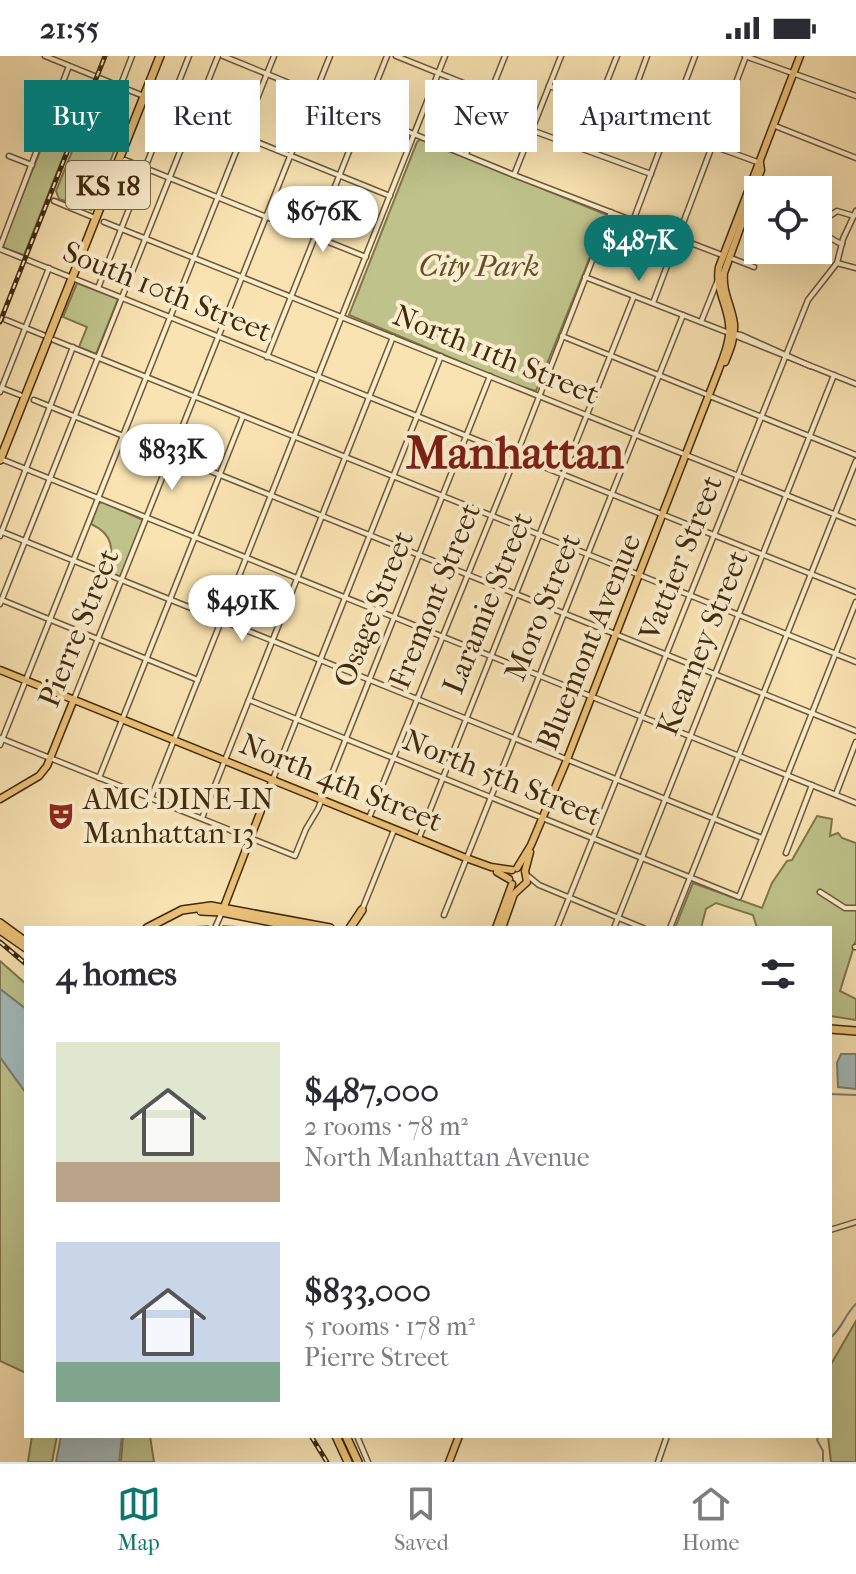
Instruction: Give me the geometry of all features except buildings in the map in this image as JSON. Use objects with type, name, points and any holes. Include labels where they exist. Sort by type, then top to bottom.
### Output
[{"type":"highway","name":"KS 18","points":[[0,459],[160,56]]},
{"type":"highway","points":[[151,926],[196,906],[316,926]]},
{"type":"highway","points":[[159,926],[188,913],[223,910],[292,926]]},
{"type":"highway","points":[[351,926],[362,910]]},
{"type":"highway","points":[[359,926],[362,910]]},
{"type":"highway","points":[[0,923],[24,943]]},
{"type":"highway","points":[[0,930],[24,944]]},
{"type":"highway","points":[[832,1027],[856,1029]]},
{"type":"highway","points":[[337,1438],[348,1462]]},
{"type":"highway","points":[[347,1438],[358,1462]]},
{"type":"main road","points":[[732,334],[717,282],[761,170],[760,163],[800,56]]},
{"type":"main road","points":[[726,256],[723,284],[734,322],[732,334]]},
{"type":"main road","name":"Bluemont Avenue","points":[[511,882],[515,869],[531,845],[567,759],[732,334]]},
{"type":"main road","name":"Bluemont Avenue","points":[[687,456],[710,396]]},
{"type":"main road","name":"North 4th Street","points":[[0,670],[322,799],[371,815],[419,838],[468,854],[511,882]]},
{"type":"main road","name":"Pierre Street","points":[[2,797],[39,776],[51,759],[74,699]]},
{"type":"main road","points":[[223,910],[273,779]]},
{"type":"main road","name":"Bluemont Avenue","points":[[523,886],[531,845]]},
{"type":"main road","name":"North 4th Street","points":[[491,867],[526,873]]},
{"type":"main road","points":[[511,882],[523,886],[514,894],[499,926],[511,882]]},
{"type":"main road","points":[[449,1462],[458,1438]]},
{"type":"street","points":[[45,56],[102,80]]},
{"type":"street","points":[[123,80],[132,56]]},
{"type":"street","points":[[180,80],[189,56]]},
{"type":"street","points":[[210,80],[220,56],[282,80]]},
{"type":"street","points":[[260,92],[274,56]]},
{"type":"street","name":"Pierre Street","points":[[320,80],[330,56]]},
{"type":"street","points":[[378,80],[387,56]]},
{"type":"street","points":[[396,56],[456,80]]},
{"type":"street","points":[[151,798],[445,56]]},
{"type":"street","points":[[495,80],[505,56]]},
{"type":"street","points":[[538,113],[561,56]]},
{"type":"street","points":[[608,80],[617,56]]},
{"type":"street","points":[[638,80],[647,56]]},
{"type":"street","points":[[686,80],[695,56]]},
{"type":"street","points":[[737,80],[746,56],[855,97]]},
{"type":"street","points":[[0,248],[69,65]]},
{"type":"street","points":[[549,86],[553,87]]},
{"type":"street","points":[[129,91],[144,97]]},
{"type":"street","points":[[775,126],[856,158]]},
{"type":"street","points":[[409,131],[514,175],[754,267]]},
{"type":"street","points":[[537,132],[651,174]]},
{"type":"street","points":[[260,143],[390,196]]},
{"type":"street","points":[[98,288],[152,152]]},
{"type":"street","points":[[180,152],[0,601],[198,680]]},
{"type":"street","points":[[237,152],[1,741],[251,838]]},
{"type":"street","name":"Pierre Street","points":[[74,699],[293,152]]},
{"type":"street","points":[[267,357],[349,152]]},
{"type":"street","points":[[514,175],[523,152]]},
{"type":"street","points":[[633,221],[659,152]]},
{"type":"street","points":[[653,303],[711,152]]},
{"type":"street","points":[[730,152],[760,163]]},
{"type":"street","points":[[9,156],[32,165]]},
{"type":"street","points":[[125,160],[366,257]]},
{"type":"street","points":[[54,201],[95,218]]},
{"type":"street","points":[[842,244],[826,234],[823,228],[825,219],[837,211],[855,214]]},
{"type":"street","name":"Fremont Street","points":[[371,815],[611,212]]},
{"type":"street","name":"Vattier Street","points":[[558,926],[785,355],[808,300],[837,263],[855,214]]},
{"type":"street","name":"North 11th Street","points":[[104,222],[856,523]]},
{"type":"street","name":"South 10th Street","points":[[0,248],[856,592]]},
{"type":"street","points":[[837,263],[856,268]]},
{"type":"street","points":[[20,395],[1,389],[49,268]]},
{"type":"street","points":[[585,277],[856,384]]},
{"type":"street","points":[[701,322],[717,282]]},
{"type":"street","name":"Laramie Street","points":[[419,838],[634,296]]},
{"type":"street","name":"Moro Street","points":[[444,915],[683,315]]},
{"type":"street","points":[[6,320],[43,335]]},
{"type":"street","points":[[562,336],[856,455]]},
{"type":"street","points":[[202,819],[393,337]]},
{"type":"street","points":[[54,340],[856,662]]},
{"type":"street","points":[[73,347],[1,533],[762,838],[856,602]]},
{"type":"street","points":[[273,779],[441,356]]},
{"type":"street","name":"Kearney Street","points":[[615,926],[834,375]]},
{"type":"street","name":"Osage Street","points":[[251,838],[295,856],[322,799],[490,376]]},
{"type":"street","points":[[34,400],[856,731]]},
{"type":"street","points":[[99,778],[243,416]]},
{"type":"street","points":[[0,459],[856,803]]},
{"type":"street","points":[[671,926],[856,461]]},
{"type":"street","name":"North 5th Street","points":[[249,700],[739,897],[762,838]]},
{"type":"street","points":[[836,794],[856,742]]},
{"type":"street","points":[[786,853],[812,785]]},
{"type":"street","points":[[362,910],[395,828]]},
{"type":"street","points":[[526,873],[539,885],[638,926]]},
{"type":"street","points":[[523,886],[539,885]]},
{"type":"street","points":[[820,892],[845,908],[856,908]]},
{"type":"street","points":[[216,926],[223,910]]},
{"type":"street","points":[[832,1229],[856,1222]]},
{"type":"street","points":[[358,1438],[368,1462]]},
{"type":"street","points":[[658,1462],[666,1438]]},
{"type":"green space","name":"City Park","points":[[425,141],[425,152],[453,152],[607,215],[536,391],[349,315],[417,142]]},
{"type":"green space","points":[[40,152],[65,152],[24,255],[4,248],[3,243]]},
{"type":"green space","points":[[72,152],[114,152],[91,210],[59,199],[56,191]]},
{"type":"green space","points":[[77,283],[118,299],[96,354],[79,347],[87,327],[63,317]]},
{"type":"green space","points":[[102,502],[143,520],[121,577],[106,571],[111,556],[110,543],[104,532],[91,524],[98,504]]},
{"type":"green space","points":[[817,816],[832,819],[830,836],[838,833],[842,838],[856,843],[856,940],[840,991],[856,999],[856,1020],[832,1016],[832,926],[756,926],[753,915],[716,903],[706,909],[702,926],[676,926],[693,883],[762,908],[772,883],[787,861],[792,860]]},
{"type":"green space","points":[[0,961],[24,982],[24,1007],[0,989]]},
{"type":"green space","points":[[0,1057],[24,1090],[24,1372],[0,1361]]},
{"type":"green space","points":[[856,1321],[856,1462],[831,1462],[828,1438],[832,1438],[832,1363]]},
{"type":"green space","points":[[32,1438],[57,1438],[52,1462],[28,1462]]},
{"type":"green space","points":[[123,1438],[150,1438],[154,1462],[121,1462]]},
{"type":"water","points":[[0,989],[24,1007],[24,1090],[0,1057]]},
{"type":"water","points":[[841,1054],[856,1054],[856,1089],[838,1087],[837,1063]]},
{"type":"water","points":[[61,1438],[122,1438],[119,1462],[56,1462]]},
{"type":"waterway","points":[[832,1094],[856,1095]]},
{"type":"waterway","points":[[832,1336],[856,1304]]},
{"type":"waterway","points":[[818,1438],[823,1462]]},
{"type":"railway","points":[[0,322],[105,56]]},
{"type":"railway","points":[[0,942],[24,962]]},
{"type":"railway","points":[[312,1438],[327,1462]]},
{"type":"place","name":"AMC DINE-IN Manhattan 13","points":[[61,816]]},
{"type":"district","name":"Manhattan","points":[[515,453]]}]
